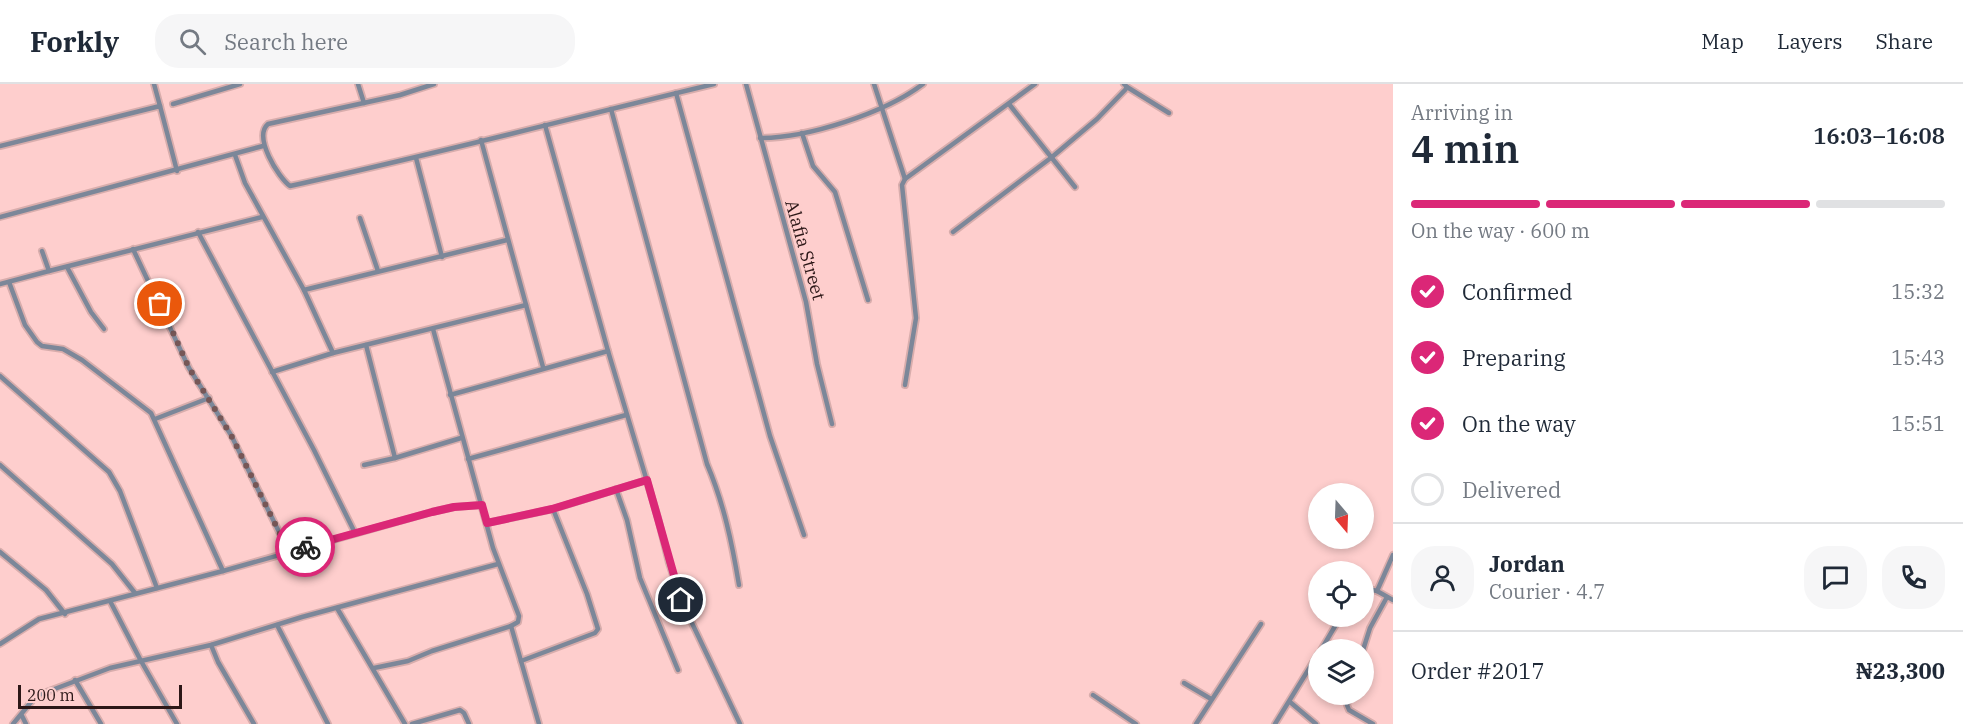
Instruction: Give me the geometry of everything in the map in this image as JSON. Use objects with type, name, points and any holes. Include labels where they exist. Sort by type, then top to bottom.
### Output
[{"type":"street","points":[[154,84],[177,171]]},
{"type":"street","points":[[173,104],[240,84]]},
{"type":"street","points":[[357,84],[364,103]]},
{"type":"street","points":[[434,84],[400,95],[268,124],[263,131],[263,146],[290,186],[416,158],[545,124],[714,84]]},
{"type":"street","name":"Alafia Street","points":[[746,84],[806,302],[832,424]]},
{"type":"street","points":[[874,84],[905,179],[902,191],[916,318],[905,385]]},
{"type":"street","points":[[760,138],[776,138],[834,125],[894,103],[923,84]]},
{"type":"street","points":[[905,179],[1035,84]]},
{"type":"street","points":[[953,232],[1052,157],[1097,119],[1126,86],[1169,113]]},
{"type":"street","points":[[676,93],[770,436],[804,535]]},
{"type":"street","points":[[1009,104],[1075,187]]},
{"type":"street","points":[[0,146],[160,106]]},
{"type":"street","points":[[612,109],[708,464],[732,537],[740,585]]},
{"type":"street","points":[[545,124],[626,415],[681,600],[740,724]]},
{"type":"street","points":[[802,133],[810,160],[834,192],[868,300]]},
{"type":"street","points":[[481,140],[543,367]]},
{"type":"street","points":[[0,217],[263,146]]},
{"type":"street","points":[[235,155],[244,183],[304,290],[333,353]]},
{"type":"street","points":[[416,158],[442,257]]},
{"type":"street","points":[[0,284],[262,217]]},
{"type":"street","points":[[360,219],[378,271]]},
{"type":"street","points":[[198,232],[355,533]]},
{"type":"street","points":[[304,290],[507,240]]},
{"type":"street","points":[[134,249],[189,368],[231,435],[289,552]]},
{"type":"street","points":[[42,251],[49,271]]},
{"type":"street","points":[[68,267],[91,312],[104,330]]},
{"type":"street","points":[[9,282],[25,325],[37,342],[42,346],[63,349],[82,360],[142,405],[155,419],[223,571]]},
{"type":"street","points":[[272,372],[333,353],[526,305]]},
{"type":"street","points":[[374,668],[408,661],[518,622],[519,616],[498,564],[461,438],[433,329]]},
{"type":"street","points":[[366,345],[395,458]]},
{"type":"street","points":[[450,395],[543,367],[608,351]]},
{"type":"street","points":[[0,376],[109,472],[120,490],[157,588]]},
{"type":"street","points":[[155,419],[209,398]]},
{"type":"street","points":[[468,459],[626,415]]},
{"type":"street","points":[[364,465],[461,438]]},
{"type":"street","points":[[0,465],[112,564],[135,592]]},
{"type":"street","points":[[487,523],[552,509],[647,480]]},
{"type":"street","points":[[616,489],[627,520],[640,578],[678,670]]},
{"type":"street","points":[[0,644],[33,622],[135,592],[223,571],[454,507],[482,505]]},
{"type":"street","points":[[521,661],[595,633],[598,629],[552,509]]},
{"type":"street","points":[[0,552],[46,590],[65,614]]},
{"type":"street","points":[[1377,591],[1393,555]]},
{"type":"street","points":[[13,724],[22,716],[29,702],[36,696],[75,680],[124,664],[211,645],[498,564]]},
{"type":"street","points":[[1374,590],[1393,600]]},
{"type":"street","points":[[1366,639],[1387,597]]},
{"type":"street","points":[[110,601],[177,724]]},
{"type":"street","points":[[337,608],[405,724]]},
{"type":"street","points":[[1196,724],[1261,624]]},
{"type":"street","points":[[277,625],[328,724]]},
{"type":"street","points":[[511,626],[539,724]]},
{"type":"street","points":[[211,645],[218,662],[254,724]]},
{"type":"street","points":[[1275,724],[1308,671]]},
{"type":"street","points":[[75,680],[101,724]]},
{"type":"street","points":[[1184,682],[1211,699]]},
{"type":"street","points":[[1093,695],[1136,724]]},
{"type":"street","points":[[1290,702],[1316,724]]},
{"type":"street","points":[[1347,705],[1349,710],[1373,724]]},
{"type":"street","points":[[412,724],[460,710],[465,712],[469,724]]},
{"type":"street","points":[[22,716],[26,724]]},
{"type":"way so far","points":[[160,304],[189,368],[231,435],[289,552],[305,547]]},
{"type":"route","points":[[305,547],[454,507],[482,505],[487,523],[552,509],[647,480],[681,600]]}]
